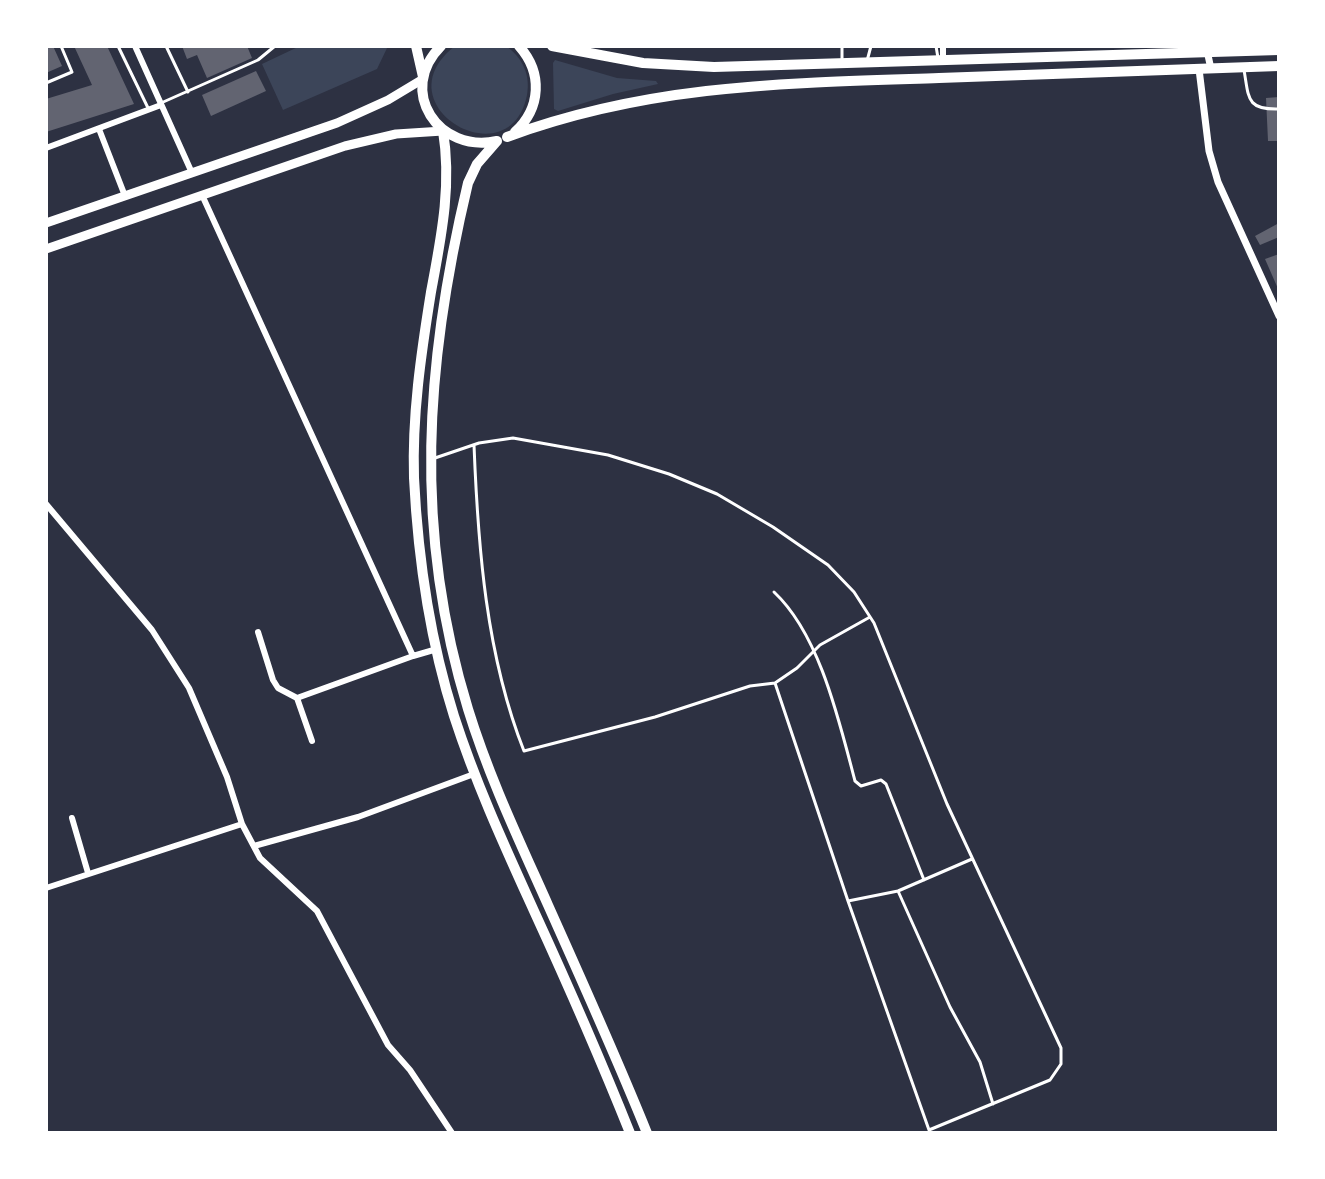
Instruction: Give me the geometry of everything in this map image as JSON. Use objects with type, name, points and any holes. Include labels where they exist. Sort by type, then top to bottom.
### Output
[{"type":"highway","points":[[416,46],[427,109],[443,131],[466,143],[487,144],[603,107],[725,88],[1279,66]]},
{"type":"highway","points":[[423,79],[430,60],[441,46]]},
{"type":"highway","points":[[519,46],[532,64],[536,95],[530,115],[477,164],[465,194],[434,376],[430,459],[440,583],[453,652],[469,710],[500,797],[614,1050],[647,1133]]},
{"type":"highway","points":[[552,46],[666,66],[842,65],[1046,58],[1150,50],[1279,50]]},
{"type":"highway","points":[[443,131],[447,162],[446,205],[419,374],[414,440],[417,522],[425,585],[437,649],[474,774],[630,1133]]},
{"type":"main road","points":[[46,223],[363,113],[423,79]]},
{"type":"main road","points":[[46,249],[362,141],[396,134],[443,131]]},
{"type":"street","points":[[135,46],[192,173]]},
{"type":"street","points":[[940,62],[943,46]]},
{"type":"street","points":[[1207,49],[1209,151],[1231,215],[1279,316]]},
{"type":"street","points":[[1221,49],[1225,68]]},
{"type":"street","points":[[46,148],[161,105]]},
{"type":"street","points":[[99,129],[125,196]]},
{"type":"street","points":[[202,195],[413,656]]},
{"type":"street","points":[[46,504],[152,630],[189,688],[227,777],[242,824],[260,858],[317,911],[388,1045],[410,1070],[452,1133]]},
{"type":"street","points":[[258,632],[273,680],[278,688],[297,698],[312,741]]},
{"type":"street","points":[[297,698],[437,649]]},
{"type":"street","points":[[254,846],[358,817],[474,774]]},
{"type":"street","points":[[72,818],[88,873]]},
{"type":"street","points":[[46,888],[242,824]]},
{"type":"lane","points":[[46,83],[72,72],[61,46]]},
{"type":"lane","points":[[118,46],[149,110]]},
{"type":"lane","points":[[166,46],[188,92]]},
{"type":"lane","points":[[161,105],[258,60],[275,46]]},
{"type":"lane","points":[[842,46],[842,65]]},
{"type":"lane","points":[[867,64],[871,46]]},
{"type":"lane","points":[[936,46],[940,62]]},
{"type":"lane","points":[[1046,46],[1046,58]]},
{"type":"lane","points":[[1244,67],[1249,100],[1262,110],[1279,109]]},
{"type":"lane","points":[[430,459],[474,445],[513,438],[577,447],[639,463],[693,483],[745,510],[828,565],[854,592],[870,617],[972,859],[1062,1053],[1059,1069],[1050,1080],[929,1130],[775,683]]},
{"type":"lane","points":[[474,445],[479,537],[486,594],[507,698],[524,751],[655,717],[750,686],[775,683],[797,668],[820,645],[870,617]]},
{"type":"lane","points":[[774,592],[797,620],[834,703],[855,781],[861,786],[881,780],[886,784],[924,880]]},
{"type":"lane","points":[[848,901],[898,891],[972,859]]},
{"type":"lane","points":[[898,891],[950,1007],[980,1062],[993,1104]]},
{"type":"shaded area","points":[[300,46],[388,46],[377,69],[283,110],[262,64]]},
{"type":"shaded area","points":[[455,46],[506,46],[517,55],[524,67],[528,80],[527,95],[516,120],[498,132],[477,133],[456,125],[440,110],[432,91],[436,69]]},
{"type":"shaded area","points":[[555,60],[617,78],[656,81],[658,84],[558,111],[554,109]]},
{"type":"building","points":[[46,46],[53,46],[62,66],[46,73]]},
{"type":"building","points":[[74,46],[107,46],[134,104],[46,132],[46,99],[92,85]]},
{"type":"building","points":[[182,46],[247,46],[252,58],[207,78],[197,55],[187,59]]},
{"type":"building","points":[[256,71],[266,91],[211,116],[202,95]]},
{"type":"building","points":[[1279,97],[1279,141],[1268,141],[1266,98]]},
{"type":"building","points":[[1279,223],[1279,237],[1260,245],[1255,236]]},
{"type":"building","points":[[1279,254],[1279,291],[1265,259]]}]
